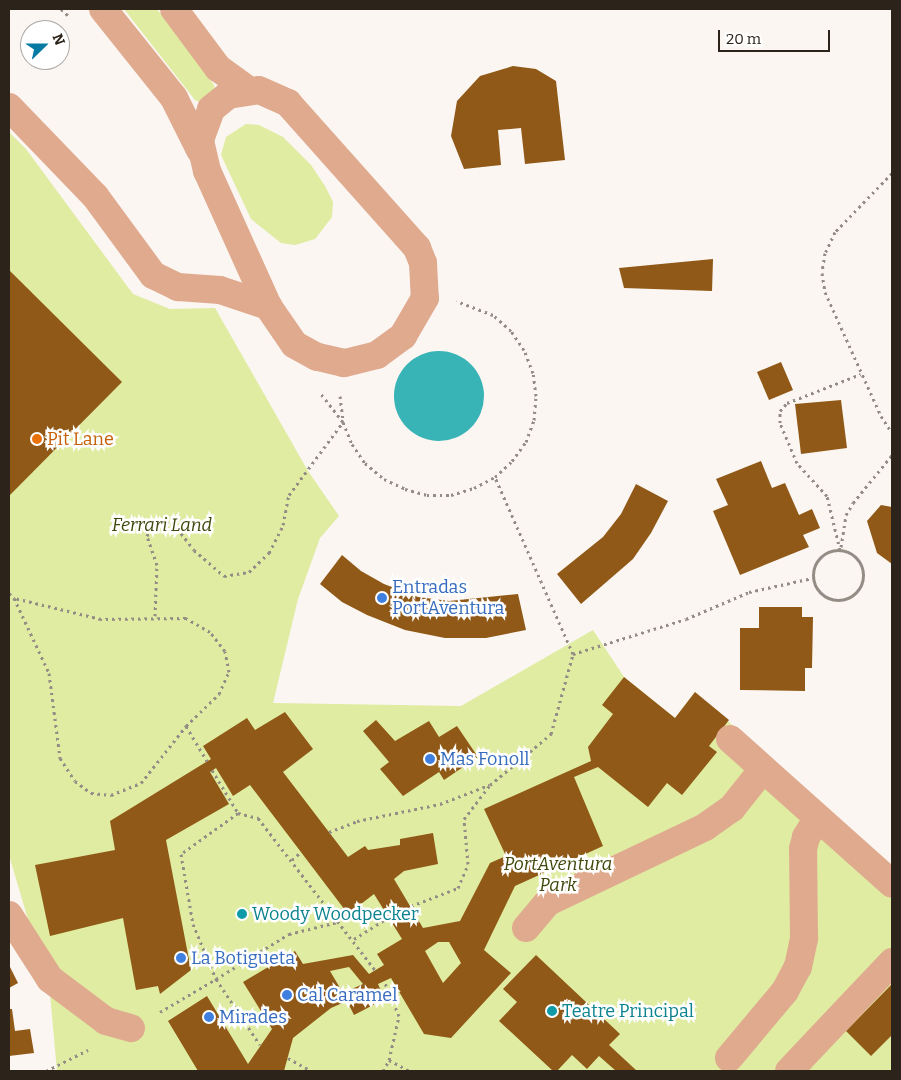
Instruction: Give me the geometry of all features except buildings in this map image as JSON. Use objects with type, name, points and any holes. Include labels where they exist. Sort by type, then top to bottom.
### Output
[{"type":"lane","points":[[103,9],[174,98],[200,150],[268,306],[294,344],[317,357],[344,363],[377,355],[390,346],[412,325],[425,298],[423,263],[417,248],[288,104],[270,93],[248,90],[228,95],[211,109],[201,129],[200,150]]},
{"type":"lane","points":[[174,9],[218,68],[248,90]]},
{"type":"lane","points":[[9,107],[95,196],[153,275],[178,287],[220,290],[268,306]]},
{"type":"lane","points":[[730,739],[892,884]]},
{"type":"lane","points":[[526,928],[548,902],[705,827],[732,808],[763,769]]},
{"type":"lane","points":[[729,1058],[785,991],[798,967],[804,938],[803,849],[806,837],[818,818]]},
{"type":"lane","points":[[9,915],[50,979],[106,1020],[131,1028]]},
{"type":"lane","points":[[789,1071],[892,962]]},
{"type":"path","points":[[892,173],[835,232],[825,253],[822,272],[825,292],[861,374],[881,416],[892,433]]},
{"type":"path","points":[[344,363],[340,398],[343,422],[365,463],[384,479],[405,489],[428,495],[452,494],[474,488],[495,477],[512,461],[526,442],[534,420],[536,396],[527,358],[511,331],[493,315],[472,305],[425,298]]},
{"type":"path","points":[[840,550],[827,496],[797,463],[780,423],[780,411],[787,403],[861,374]]},
{"type":"path","points":[[155,616],[157,565],[147,536],[154,519],[173,524],[194,550],[224,576],[249,572],[269,553],[283,525],[289,496],[343,422]]},
{"type":"path","points":[[840,550],[846,515],[892,455]]},
{"type":"path","points":[[410,906],[458,888],[468,864],[464,819],[490,785],[551,734],[572,654],[495,477]]},
{"type":"path","points":[[840,550],[851,553],[859,561],[863,572],[856,593],[846,599],[835,600],[824,596],[812,578],[814,566],[820,557],[840,550]]},
{"type":"path","points":[[572,654],[686,619],[749,592],[812,578]]},
{"type":"path","points":[[9,593],[14,598],[49,673],[60,758],[75,782],[91,793],[110,795],[141,783],[186,726],[219,694],[228,672],[225,651],[210,632],[186,618],[155,616],[101,619],[14,598]]},
{"type":"path","points":[[186,726],[207,761]]},
{"type":"path","points":[[212,770],[238,813],[258,818],[338,922],[354,939],[375,970]]},
{"type":"path","points":[[329,832],[357,821],[440,804],[490,785]]},
{"type":"path","points":[[238,813],[181,854],[193,924],[216,979],[260,1045]]},
{"type":"path","points":[[292,860],[301,852]]},
{"type":"path","points":[[354,939],[388,918]]},
{"type":"path","points":[[216,979],[289,934],[338,922]]},
{"type":"path","points":[[383,1071],[389,1060],[399,1016],[384,981]]},
{"type":"path","points":[[288,1058],[311,1071]]},
{"type":"path","points":[[389,1060],[410,1071]]},
{"type":"green space","points":[[124,9],[157,9],[214,85],[215,90],[202,103],[195,100]]},
{"type":"green space","points":[[246,124],[259,125],[283,137],[311,165],[325,186],[333,202],[332,217],[315,239],[295,245],[281,243],[251,219],[221,155],[226,137]]},
{"type":"green space","name":"PortAventura Park","points":[[9,132],[26,149],[133,294],[170,309],[215,308],[308,471],[339,516],[320,538],[298,599],[273,703],[461,706],[593,630],[624,677],[675,718],[695,692],[892,866],[892,1071],[57,1071],[50,994],[9,855]]},
{"type":"water","points":[[430,351],[448,351],[464,358],[477,371],[484,387],[484,405],[477,421],[464,434],[448,441],[430,441],[414,434],[401,421],[394,405],[394,387],[401,371],[414,358]]},
{"type":"place","name":"Pit Lane","points":[[37,439]]},
{"type":"place","name":"Entradas PortAventura","points":[[382,598]]},
{"type":"place","name":"Mas Fonoll","points":[[430,759]]},
{"type":"place","name":"Woody Woodpecker","points":[[242,914]]},
{"type":"place","name":"La Botigueta","points":[[181,958]]},
{"type":"place","name":"Cal Caramel","points":[[287,995]]},
{"type":"place","name":"Teatre Principal","points":[[552,1011]]},
{"type":"place","name":"Mirades","points":[[209,1017]]},
{"type":"park label","name":"Ferrari Land","points":[[162,525]]}]
